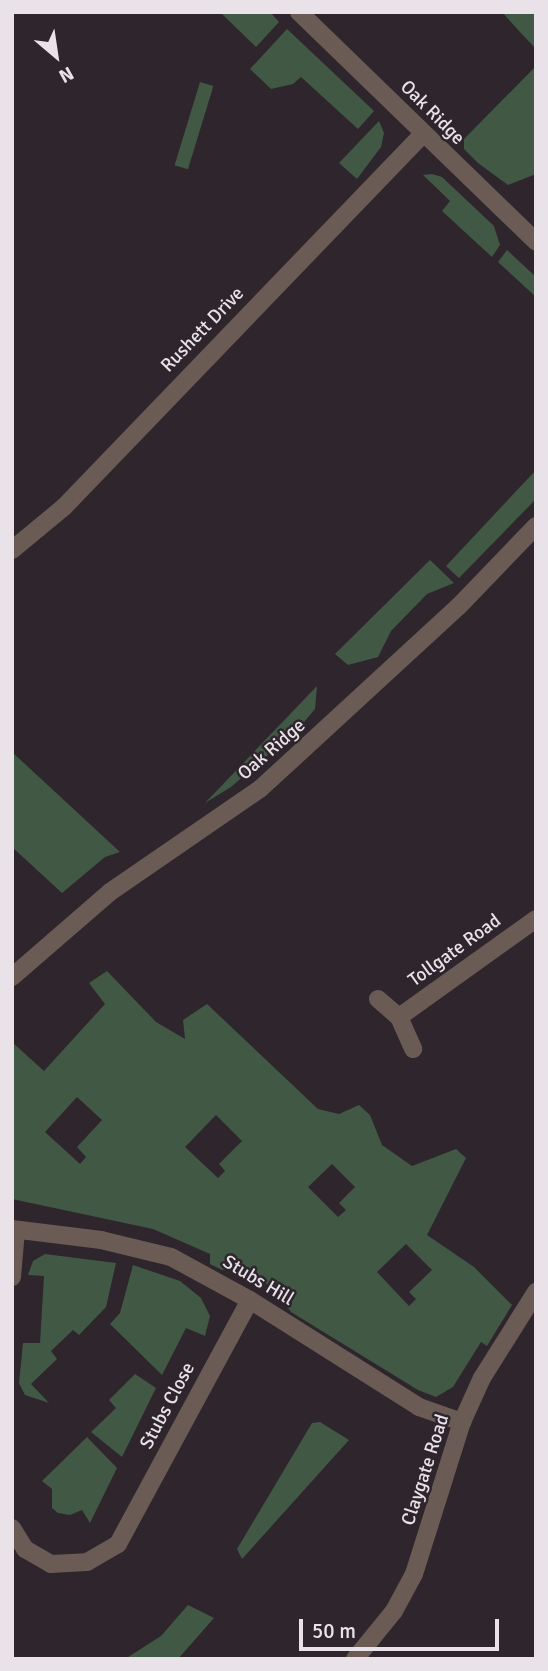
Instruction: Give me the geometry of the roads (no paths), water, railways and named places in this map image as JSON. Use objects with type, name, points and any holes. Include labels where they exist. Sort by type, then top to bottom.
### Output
[{"type":"street","name":"Oak Ridge","points":[[299,12],[422,135],[536,242]]},
{"type":"street","name":"Rushett Drive","points":[[12,550],[64,507],[422,135]]},
{"type":"street","name":"Oak Ridge","points":[[12,977],[110,892],[260,789],[459,606],[536,526]]},
{"type":"street","name":"Tollgate Road","points":[[400,1017],[536,919]]},
{"type":"street","points":[[378,999],[400,1017],[413,1049]]},
{"type":"street","points":[[12,1277],[14,1230]]},
{"type":"street","name":"Stubs Hill","points":[[14,1230],[101,1240],[171,1257],[250,1300],[419,1407],[462,1422]]},
{"type":"street","name":"Claygate Road","points":[[355,1659],[394,1611],[414,1574],[462,1422],[482,1378],[536,1292]]},
{"type":"street","name":"Stubs Close","points":[[12,1528],[25,1549],[39,1559],[69,1566],[105,1554],[127,1534],[250,1300]]}]
